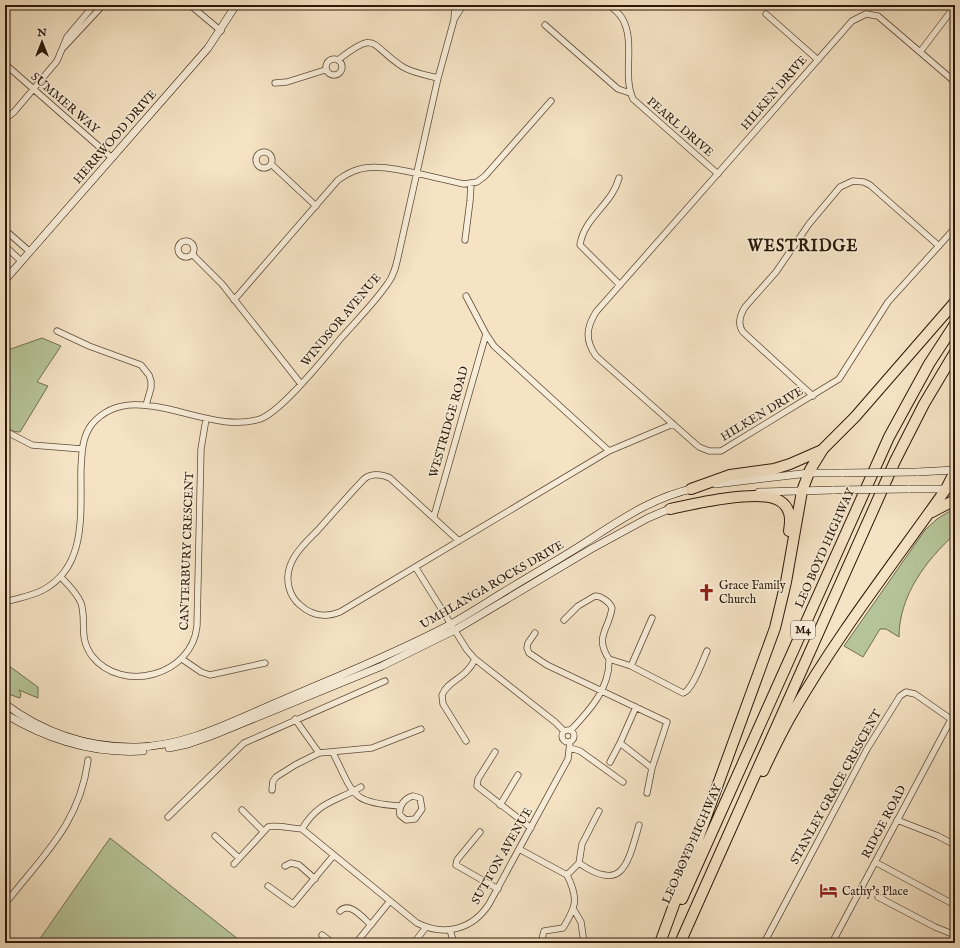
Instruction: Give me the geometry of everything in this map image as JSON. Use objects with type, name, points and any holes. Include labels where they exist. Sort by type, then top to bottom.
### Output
[{"type":"highway","points":[[661,943],[775,628],[786,582],[802,491],[809,473],[823,450],[855,417],[955,302]]},
{"type":"highway","name":"LEO BOYD HIGHWAY","points":[[661,943],[889,437],[929,364],[955,324]]},
{"type":"highway","name":"M4","points":[[680,943],[895,461],[924,404],[955,352]]},
{"type":"highway","points":[[691,489],[730,475],[786,466],[823,450]]},
{"type":"highway","points":[[694,911],[792,714],[853,620],[928,515],[951,489],[955,470]]},
{"type":"highway","points":[[670,509],[714,499],[751,497],[774,498],[785,506],[790,512],[791,523],[775,628]]},
{"type":"highway","points":[[928,515],[955,500]]},
{"type":"main road","name":"HERRWOOD DRIVE","points":[[5,280],[208,48],[221,31],[236,5]]},
{"type":"main road","name":"UMHLANGA ROCKS DRIVE","points":[[5,704],[43,728],[63,736],[90,743],[138,747],[174,742],[214,729],[453,627],[628,514],[656,500],[691,489],[745,479],[809,473],[918,472],[955,470]]},
{"type":"main road","name":"UMHLANGA ROCKS DRIVE","points":[[5,714],[44,735],[82,747],[130,752],[188,744],[382,666],[648,518],[691,501],[727,494],[834,490],[951,489]]},
{"type":"street","points":[[5,119],[14,112],[57,60],[67,37],[94,5]]},
{"type":"street","points":[[63,49],[104,5]]},
{"type":"street","points":[[190,5],[221,31]]},
{"type":"street","name":"WINDSOR AVENUE","points":[[61,577],[74,556],[80,532],[82,449],[88,430],[102,414],[123,405],[146,405],[206,419],[241,422],[259,420],[274,412],[390,281],[398,257],[418,174],[438,78],[454,20],[455,5]]},
{"type":"street","name":"WINDSOR AVENUE","points":[[454,20],[463,5]]},
{"type":"street","name":"PEARL DRIVE","points":[[609,5],[622,18],[627,30],[630,93],[638,104],[718,174]]},
{"type":"street","points":[[920,52],[955,6]]},
{"type":"street","name":"HILKEN DRIVE","points":[[766,14],[818,60]]},
{"type":"street","name":"HILKEN DRIVE","points":[[955,82],[878,16],[866,14],[852,21],[591,320],[587,333],[590,348],[596,356],[703,450],[721,451],[835,383],[843,375],[885,306],[955,228]]},
{"type":"street","points":[[545,25],[618,90],[630,93]]},
{"type":"street","points":[[325,70],[326,64],[330,60],[338,60],[354,47],[367,42],[380,46],[397,62],[411,71],[438,78]]},
{"type":"street","points":[[325,70],[329,74],[337,75],[342,68],[338,60]]},
{"type":"street","name":"SUMMER WAY","points":[[5,64],[112,158]]},
{"type":"street","points":[[275,83],[287,82],[325,70]]},
{"type":"street","points":[[234,300],[338,180],[361,168],[379,167],[464,184],[477,182],[491,171],[551,101]]},
{"type":"street","points":[[271,164],[316,206]]},
{"type":"street","points":[[619,178],[612,196],[584,228],[580,245],[620,285]]},
{"type":"street","points":[[813,396],[742,332],[739,324],[745,307],[776,272],[809,224],[846,183],[853,181],[864,182],[939,246]]},
{"type":"street","points":[[465,240],[471,184]]},
{"type":"street","points":[[5,230],[29,251]]},
{"type":"street","points":[[5,246],[21,261]]},
{"type":"street","points":[[192,254],[222,284],[300,384]]},
{"type":"street","points":[[466,296],[494,346],[609,451]]},
{"type":"street","points":[[58,331],[89,346],[141,365],[150,375],[151,381],[151,388],[146,405]]},
{"type":"street","name":"WESTRIDGE ROAD","points":[[434,516],[486,334]]},
{"type":"street","name":"CANTERBURY CRESCENT","points":[[61,577],[80,601],[84,641],[91,654],[103,666],[120,673],[142,676],[165,671],[182,659],[193,642],[197,626],[201,449],[206,419]]},
{"type":"street","points":[[460,541],[388,476],[377,475],[366,477],[299,550],[289,568],[289,588],[295,601],[306,611],[318,615],[333,615],[416,568],[609,451],[673,424]]},
{"type":"street","points":[[5,431],[32,445],[82,449]]},
{"type":"street","points":[[416,568],[467,650],[475,659],[555,722],[564,731]]},
{"type":"street","points":[[5,602],[39,592],[61,577]]},
{"type":"street","points":[[564,620],[578,606],[595,596],[598,596],[610,604],[612,612],[603,632],[602,644],[609,659],[608,672],[601,691],[593,706],[571,730],[564,731]]},
{"type":"street","points":[[631,666],[652,618]]},
{"type":"street","points":[[535,633],[527,645],[530,652],[547,665],[667,722],[652,768],[647,793]]},
{"type":"street","points":[[609,659],[631,666],[684,693],[697,673],[707,651]]},
{"type":"street","points":[[182,659],[201,672],[210,675],[265,663]]},
{"type":"street","points":[[466,741],[443,704],[442,695],[447,687],[469,671],[475,659]]},
{"type":"street","points":[[168,817],[241,745],[385,681]]},
{"type":"street","name":"STANLEY GRACE CRESCENT","points":[[764,943],[867,749],[900,696],[906,692],[916,694],[953,721]]},
{"type":"street","points":[[610,762],[636,706]]},
{"type":"street","name":"RIDGE ROAD","points":[[832,943],[897,820],[953,721],[955,712]]},
{"type":"street","points":[[295,720],[319,753]]},
{"type":"street","points":[[272,790],[273,781],[276,777],[295,765],[319,753],[333,753],[372,748],[421,729]]},
{"type":"street","name":"SUTTON AVENUE","points":[[302,829],[413,920],[426,927],[438,930],[450,930],[466,926],[478,919],[498,889],[568,760],[570,745],[574,737],[571,730]]},
{"type":"street","points":[[564,731],[562,734],[564,740],[623,782]]},
{"type":"street","points":[[620,743],[652,768]]},
{"type":"street","points":[[495,752],[478,779],[477,785],[500,805],[531,828]]},
{"type":"street","points":[[333,753],[352,792],[365,801],[379,805],[400,806],[411,796],[419,797],[422,804],[419,816],[412,820],[406,820],[401,816],[399,813],[400,806]]},
{"type":"street","points":[[5,904],[56,842],[67,824],[82,788],[88,760]]},
{"type":"street","points":[[500,805],[518,775]]},
{"type":"street","points":[[234,864],[263,831],[273,825],[288,829],[302,829],[310,816],[320,807],[361,787]]},
{"type":"street","points":[[242,810],[263,831]]},
{"type":"street","points":[[568,875],[579,863],[582,844],[599,811]]},
{"type":"street","points":[[897,820],[938,836],[955,845]]},
{"type":"street","points":[[579,863],[597,875],[613,876],[617,874],[627,862],[639,825]]},
{"type":"street","points":[[480,832],[457,860],[456,865],[498,889]]},
{"type":"street","points":[[215,836],[239,858]]},
{"type":"street","points":[[520,849],[568,875],[575,898],[574,910],[562,930],[544,931],[541,943]]},
{"type":"street","points":[[268,886],[293,904],[334,855]]},
{"type":"street","points":[[875,862],[955,905]]},
{"type":"street","points":[[285,866],[291,863],[299,865],[315,878]]},
{"type":"street","points":[[878,897],[935,927],[955,935]]},
{"type":"street","points":[[356,943],[390,901]]},
{"type":"street","points":[[340,911],[344,907],[349,907],[371,925]]},
{"type":"street","points":[[574,910],[581,922],[584,943]]},
{"type":"street","points":[[414,943],[426,927]]},
{"type":"street","points":[[450,930],[454,943]]},
{"type":"street","points":[[322,935],[333,943]]},
{"type":"green space","points":[[42,338],[61,346],[37,382],[48,386],[20,432],[13,431],[5,424],[5,351]]},
{"type":"green space","points":[[955,508],[955,534],[934,555],[916,580],[904,607],[900,622],[899,637],[886,629],[880,629],[863,657],[844,646],[925,530],[937,519]]},
{"type":"green space","points":[[5,663],[38,687],[38,698],[19,690],[21,694],[20,698],[5,693]]},
{"type":"green space","points":[[110,838],[243,943],[37,943]]},
{"type":"place","name":"Grace Family Church","points":[[706,592]]},
{"type":"place","name":"Cathy's Place","points":[[829,891]]},
{"type":"district","name":"WESTRIDGE","points":[[803,247]]}]
